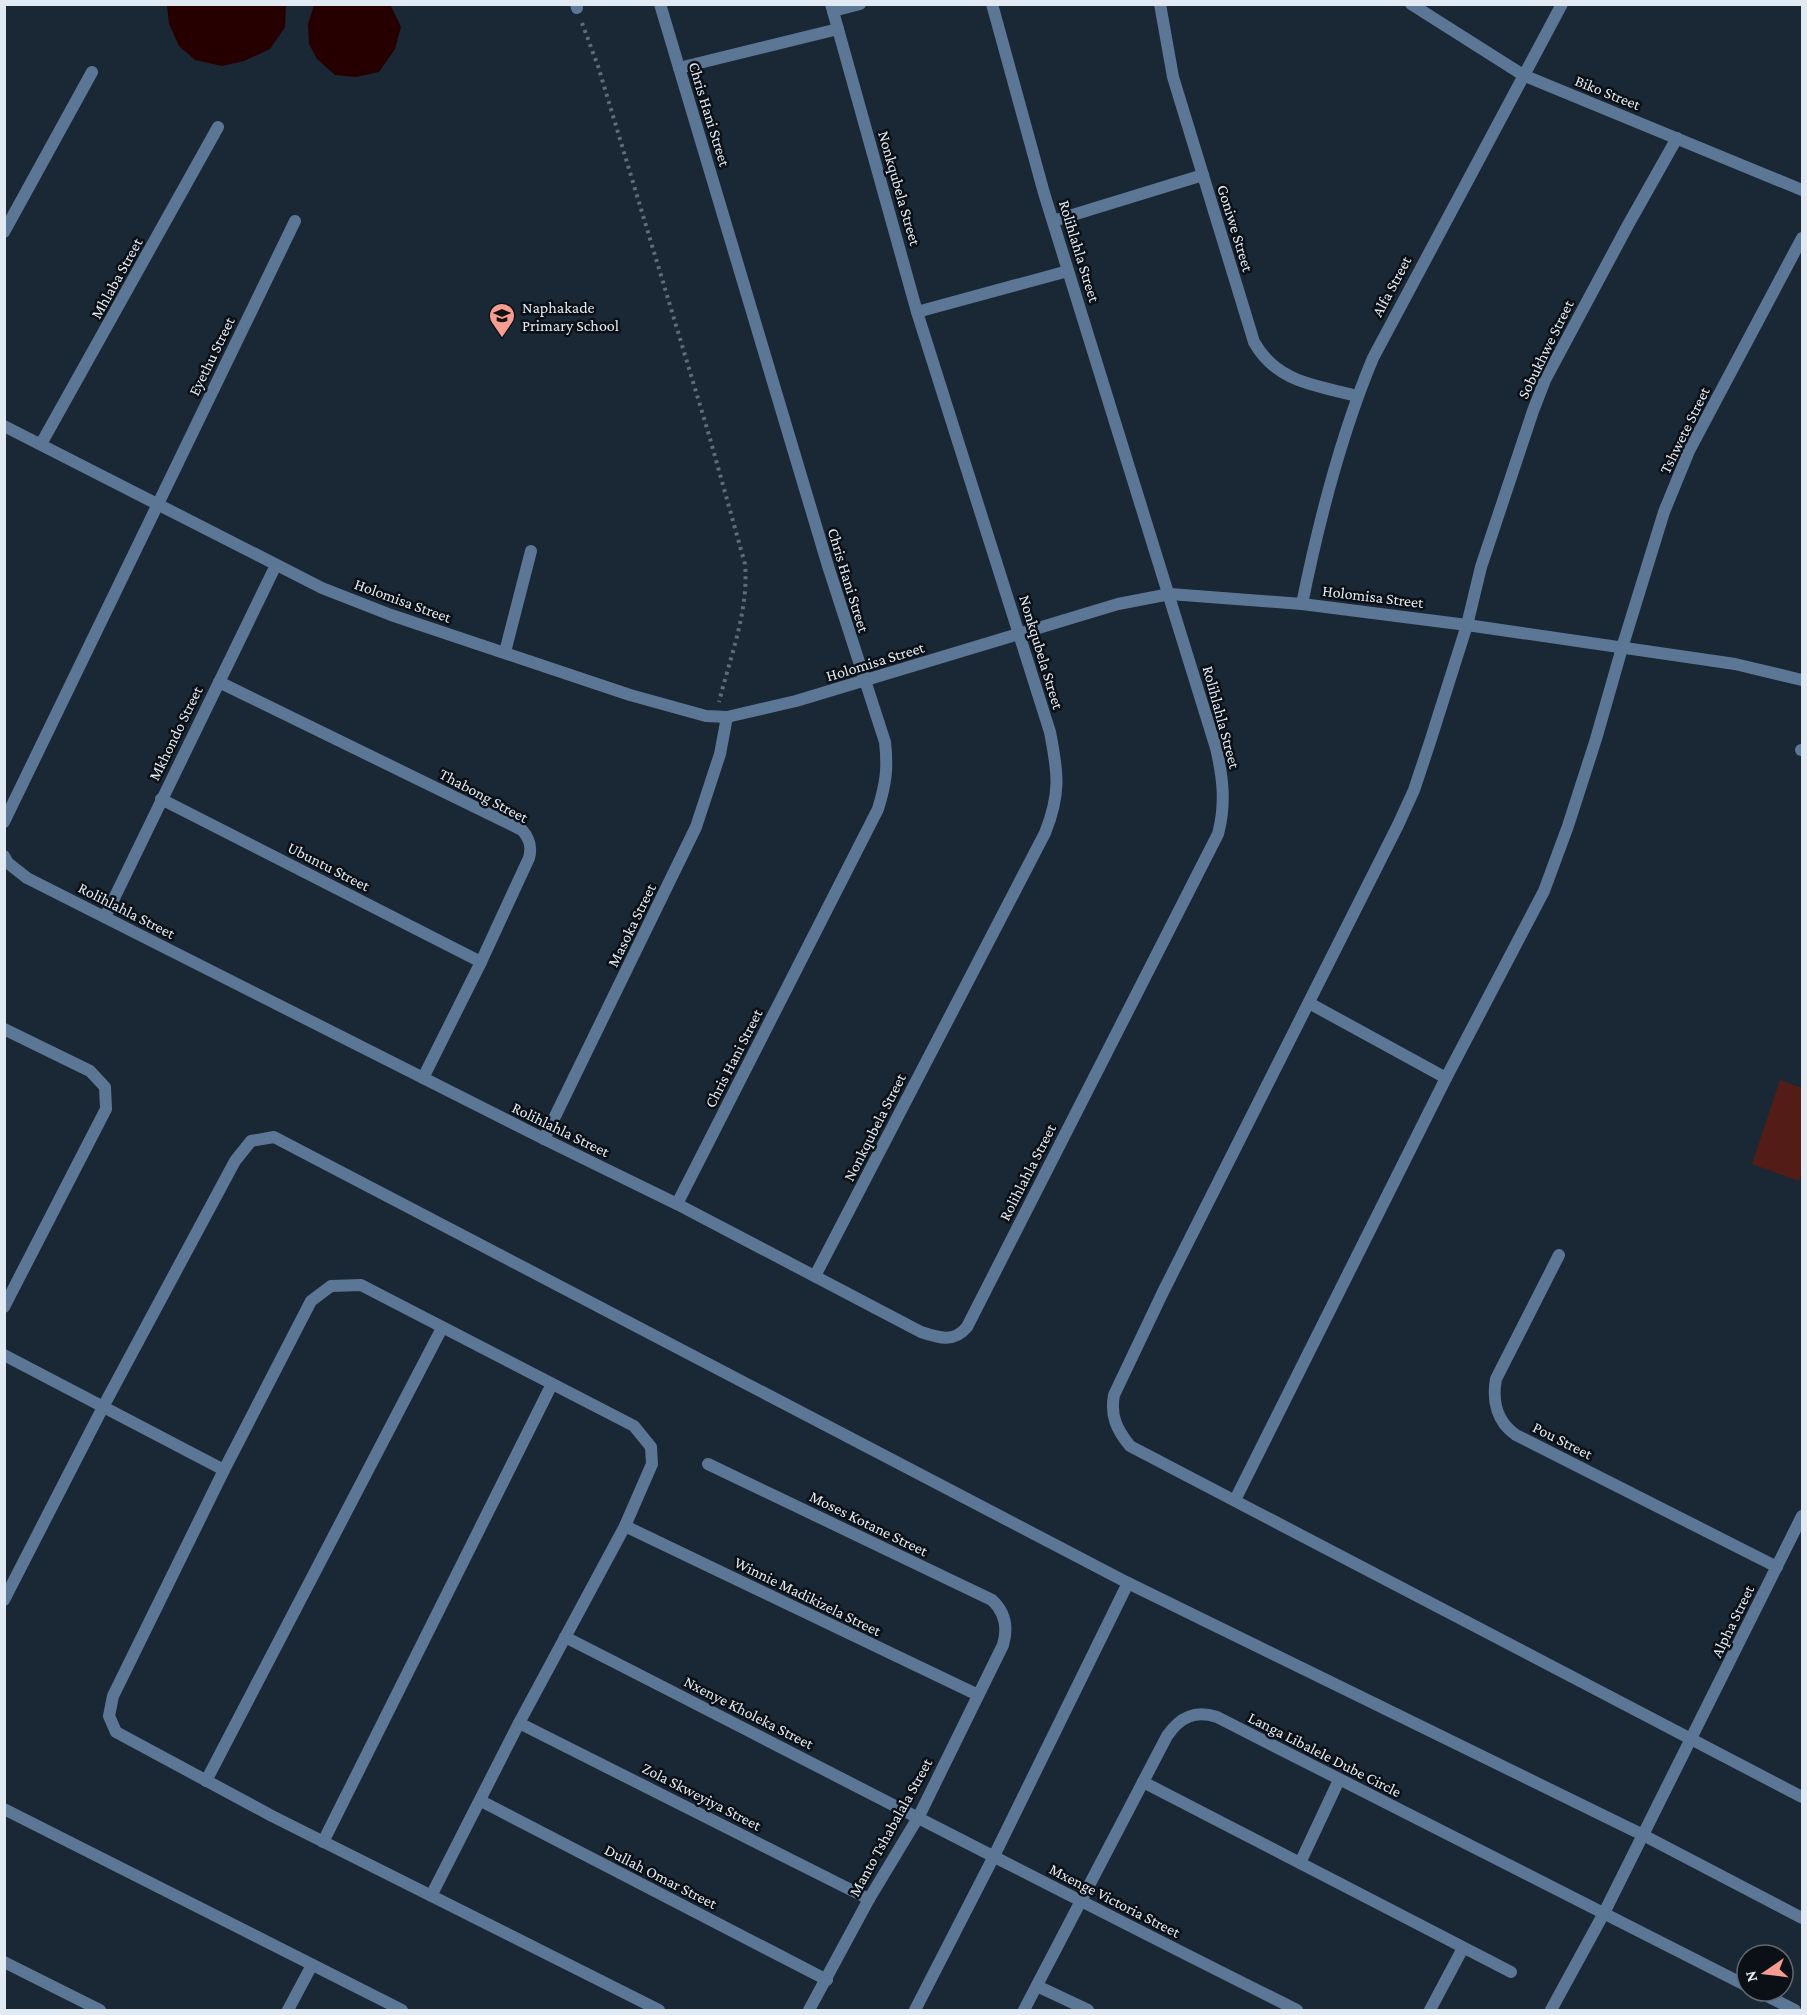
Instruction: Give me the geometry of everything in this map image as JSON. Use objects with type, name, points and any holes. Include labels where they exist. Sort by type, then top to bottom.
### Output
[{"type":"street","name":"Chris Hani Street","points":[[660,4],[864,681],[885,742],[888,764],[886,783],[878,809],[677,1204]]},
{"type":"street","points":[[832,8],[860,4]]},
{"type":"street","name":"Rolihlahla Street","points":[[4,856],[8,863],[27,878],[677,1204],[929,1335],[943,1339],[958,1336],[967,1327],[1218,834],[1224,798],[1220,765],[1170,594],[1053,221],[992,4]]},
{"type":"street","name":"Goniwe Street","points":[[1160,4],[1173,77],[1248,326],[1261,354],[1269,364],[1296,380],[1357,396]]},
{"type":"street","name":"Biko Street","points":[[1411,4],[1523,75],[1803,190]]},
{"type":"street","name":"Alfa Street","points":[[1302,604],[1316,536],[1357,396],[1373,358],[1404,296],[1562,4]]},
{"type":"street","name":"Nonkqubela Street","points":[[815,1275],[1040,843],[1053,813],[1058,782],[1050,732],[917,312],[832,8]]},
{"type":"street","points":[[679,68],[838,29]]},
{"type":"street","points":[[4,232],[92,72]]},
{"type":"street","name":"Mhlaba Street","points":[[42,444],[218,127]]},
{"type":"street","name":"Sobukhwe Street","points":[[1677,138],[1545,380],[1481,567],[1467,625],[1414,790],[1163,1292],[1112,1403],[1114,1423],[1130,1446],[1803,1797]]},
{"type":"street","points":[[1053,221],[1203,175]]},
{"type":"street","name":"Eyethu Street","points":[[157,505],[295,221]]},
{"type":"street","name":"Tshwete Street","points":[[1235,1500],[1446,1078],[1549,879],[1596,739],[1664,512],[1689,451],[1803,238]]},
{"type":"street","points":[[917,312],[1068,271]]},
{"type":"street","name":"Holomisa Street","points":[[4,426],[322,588],[390,615],[630,695],[706,716],[721,717],[796,701],[1118,604],[1170,594],[1302,604],[1467,625],[1735,664],[1803,680]]},
{"type":"street","points":[[4,822],[157,505]]},
{"type":"street","points":[[505,652],[531,551]]},
{"type":"street","name":"Mkhondo Street","points":[[105,917],[276,565]]},
{"type":"street","name":"Thabong Street","points":[[219,682],[522,830],[526,835],[531,851],[529,858],[481,962],[423,1078]]},
{"type":"street","name":"Masoka Street","points":[[544,1139],[696,827],[720,754],[721,717]]},
{"type":"street","name":"Ubuntu Street","points":[[161,799],[481,962]]},
{"type":"street","points":[[1309,1003],[1446,1078]]},
{"type":"street","points":[[4,1029],[90,1071],[105,1087],[106,1109],[4,1307]]},
{"type":"street","points":[[4,1600],[235,1161],[251,1141],[274,1137],[1128,1583],[1643,1835],[1803,1918]]},
{"type":"street","name":"Pou Street","points":[[1559,1255],[1496,1379],[1494,1390],[1496,1410],[1506,1428],[1777,1567]]},
{"type":"street","points":[[431,1896],[519,1722],[625,1526],[652,1464],[651,1447],[634,1426],[361,1285],[331,1286],[311,1301],[224,1470],[113,1696],[109,1716],[116,1732],[323,1842],[431,1896],[659,2010]]},
{"type":"street","points":[[206,1781],[442,1328]]},
{"type":"street","points":[[4,1355],[224,1470]]},
{"type":"street","points":[[323,1842],[552,1384]]},
{"type":"street","name":"Moses Kotane Street","points":[[708,1464],[992,1600],[1002,1611],[1006,1623]]},
{"type":"street","name":"Alpha Street","points":[[1551,2010],[1604,1913],[1803,1516]]},
{"type":"street","name":"Winnie Madikizela Street","points":[[625,1526],[978,1695]]},
{"type":"street","points":[[915,2010],[994,1856],[1128,1583]]},
{"type":"street","name":"Manto Tshabalala Street","points":[[809,2010],[869,1899],[919,1816],[1003,1645],[1006,1623]]},
{"type":"street","name":"Nxenye Kholeka Street","points":[[565,1637],[919,1816]]},
{"type":"street","name":"Langa Libalele Dube Circle","points":[[1024,2010],[1172,1729],[1186,1717],[1199,1713],[1217,1718],[1735,1980]]},
{"type":"street","name":"Zola Skweyiya Street","points":[[519,1722],[869,1899]]},
{"type":"street","points":[[1300,1863],[1339,1780]]},
{"type":"street","points":[[1143,1782],[1511,1972]]},
{"type":"street","name":"Dullah Omar Street","points":[[481,1801],[827,1980]]},
{"type":"street","points":[[4,1809],[402,2010]]},
{"type":"street","name":"Mxenge Victoria Street","points":[[919,1816],[1080,1901],[1297,2010]]},
{"type":"street","points":[[1430,2010],[1463,1948]]},
{"type":"street","points":[[4,1962],[100,2010]]},
{"type":"street","points":[[288,2010],[312,1965]]},
{"type":"street","points":[[1037,1986],[1088,2010]]},
{"type":"street","points":[[1781,2003],[1795,2010]]},
{"type":"path","points":[[576,6],[605,88],[745,564],[747,586],[721,717]]},
{"type":"shaded area","points":[[390,4],[401,27],[395,49],[379,72],[356,77],[335,75],[317,59],[309,44],[308,24],[314,5]]},
{"type":"shaded area","points":[[167,5],[286,5],[285,27],[270,49],[244,61],[222,66],[195,60],[179,46],[169,24]]},
{"type":"shaded area","points":[[1780,1080],[1802,1088],[1802,1171],[1799,1181],[1752,1164]]},
{"type":"place","name":"Naphakade Primary School","points":[[502,339]]}]
